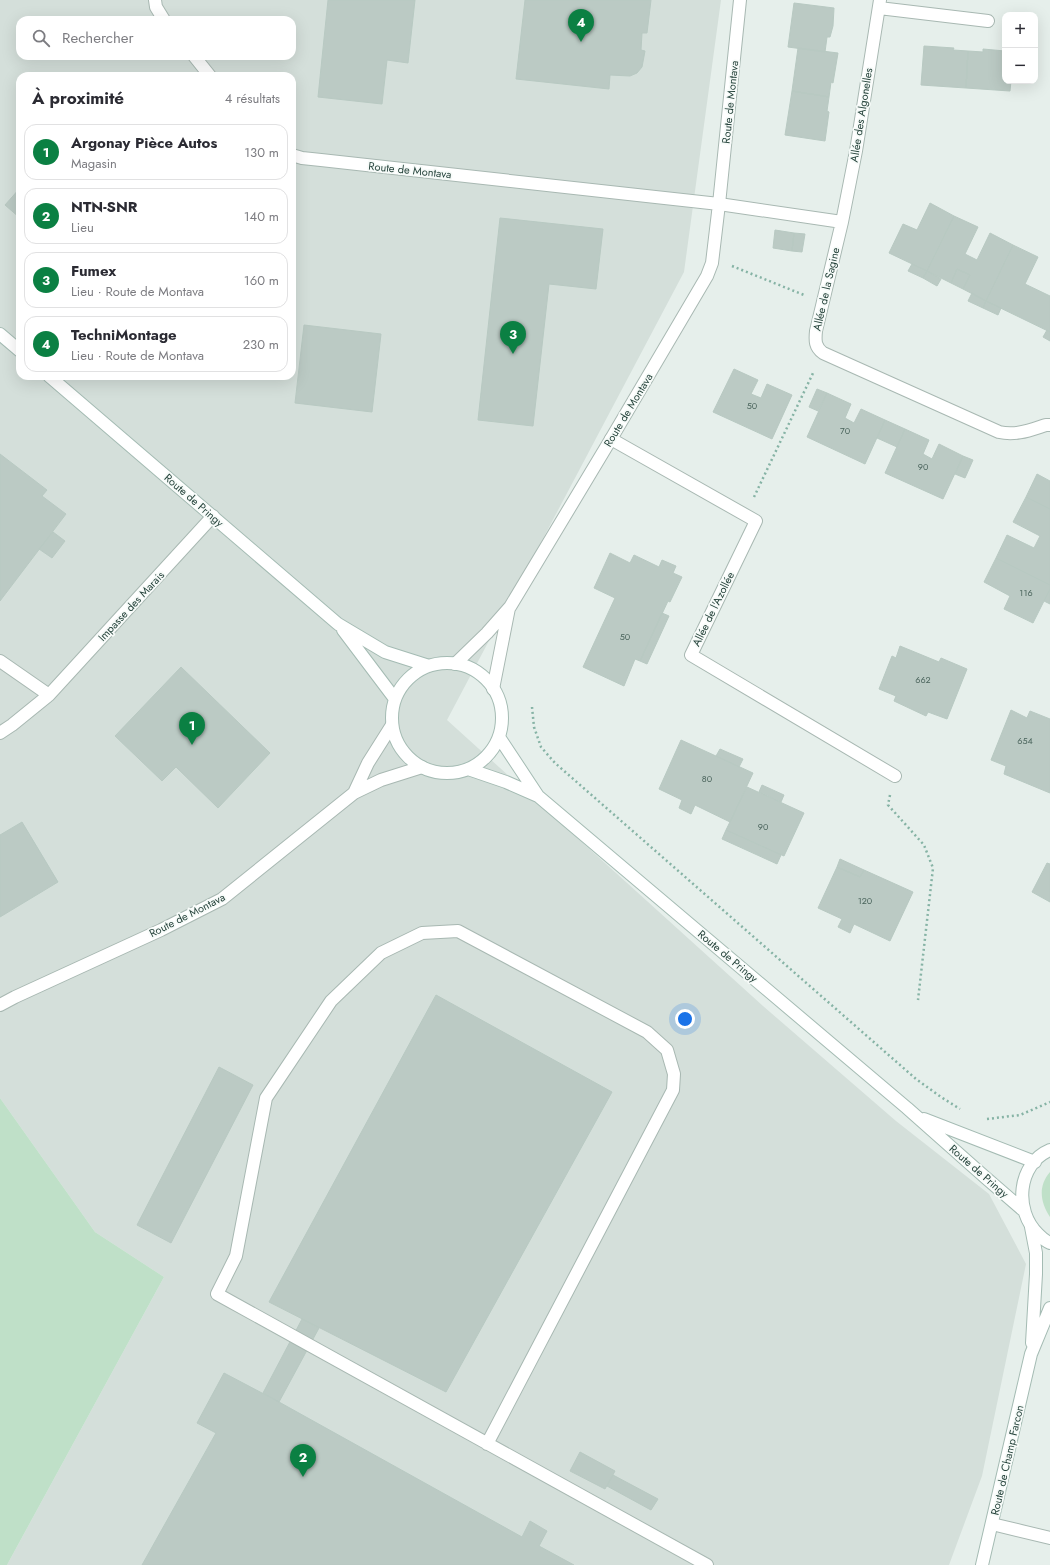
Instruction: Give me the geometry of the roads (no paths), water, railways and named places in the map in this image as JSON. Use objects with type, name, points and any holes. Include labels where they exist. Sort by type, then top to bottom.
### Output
[{"type":"street","points":[[155,0],[156,7],[162,16]]},
{"type":"street","name":"Route de Montava","points":[[455,664],[487,634],[510,607],[707,276],[712,258],[719,204],[740,0]]},
{"type":"street","name":"Allée des Algonelles","points":[[842,222],[856,151],[879,4],[988,21]]},
{"type":"street","points":[[197,60],[207,72]]},
{"type":"street","name":"Route de Montava","points":[[296,156],[302,158],[719,204]]},
{"type":"street","points":[[719,204],[842,222]]},
{"type":"street","name":"Allée de la Sagine","points":[[842,222],[815,339],[818,349],[823,353],[1008,435],[1050,425]]},
{"type":"street","points":[[0,334],[16,348]]},
{"type":"street","name":"Route de Pringy","points":[[55,380],[338,624],[385,652],[429,666]]},
{"type":"street","name":"Allée de l'Azollée","points":[[611,439],[756,521],[691,655],[895,776]]},
{"type":"street","name":"Impasse des Marais","points":[[0,732],[12,725],[49,695],[213,516]]},
{"type":"street","name":"Route de Montava","points":[[493,689],[510,607]]},
{"type":"street","name":"Route de Pringy","points":[[338,624],[395,698]]},
{"type":"street","points":[[0,661],[49,695]]},
{"type":"street","points":[[442,663],[455,664],[470,668],[483,677],[493,689],[500,704],[502,720],[499,737],[487,756],[468,769],[453,773],[437,772],[422,767],[411,760],[402,750],[395,738],[392,725],[395,698],[409,679],[429,666],[442,663]]},
{"type":"street","name":"Route de Montava","points":[[354,793],[368,763],[392,725]]},
{"type":"street","name":"Route de Pringy","points":[[499,737],[538,796],[917,1116],[1023,1210]]},
{"type":"street","name":"Route de Montava","points":[[0,1005],[161,930],[222,899],[354,793],[381,780],[422,767]]},
{"type":"street","name":"Route de Pringy","points":[[468,769],[506,782],[538,796]]},
{"type":"street","points":[[487,1444],[673,1090],[674,1074],[667,1050],[647,1032],[458,931],[422,933],[381,953],[331,1001],[266,1098],[236,1256],[217,1294],[487,1444],[707,1565]]},
{"type":"street","name":"Route de Pringy","points":[[917,1116],[1035,1162]]},
{"type":"street","points":[[1050,1150],[1035,1162],[1026,1176],[1022,1193],[1023,1210],[1031,1227],[1046,1242],[1050,1243]]},
{"type":"street","name":"Route de Champ Farcon","points":[[982,1565],[1031,1354],[1036,1253],[1031,1227]]},
{"type":"street","name":"Route de Champ Farcon","points":[[1031,1354],[1050,1308]]},
{"type":"street","points":[[992,1524],[1050,1538]]},
{"type":"place","name":"TechniMontage","points":[[581,42]]},
{"type":"place","name":"Fumex","points":[[513,354]]},
{"type":"place","name":"Argonay Pièce Autos","points":[[192,745]]},
{"type":"place","name":"NTN-SNR","points":[[303,1477]]}]
